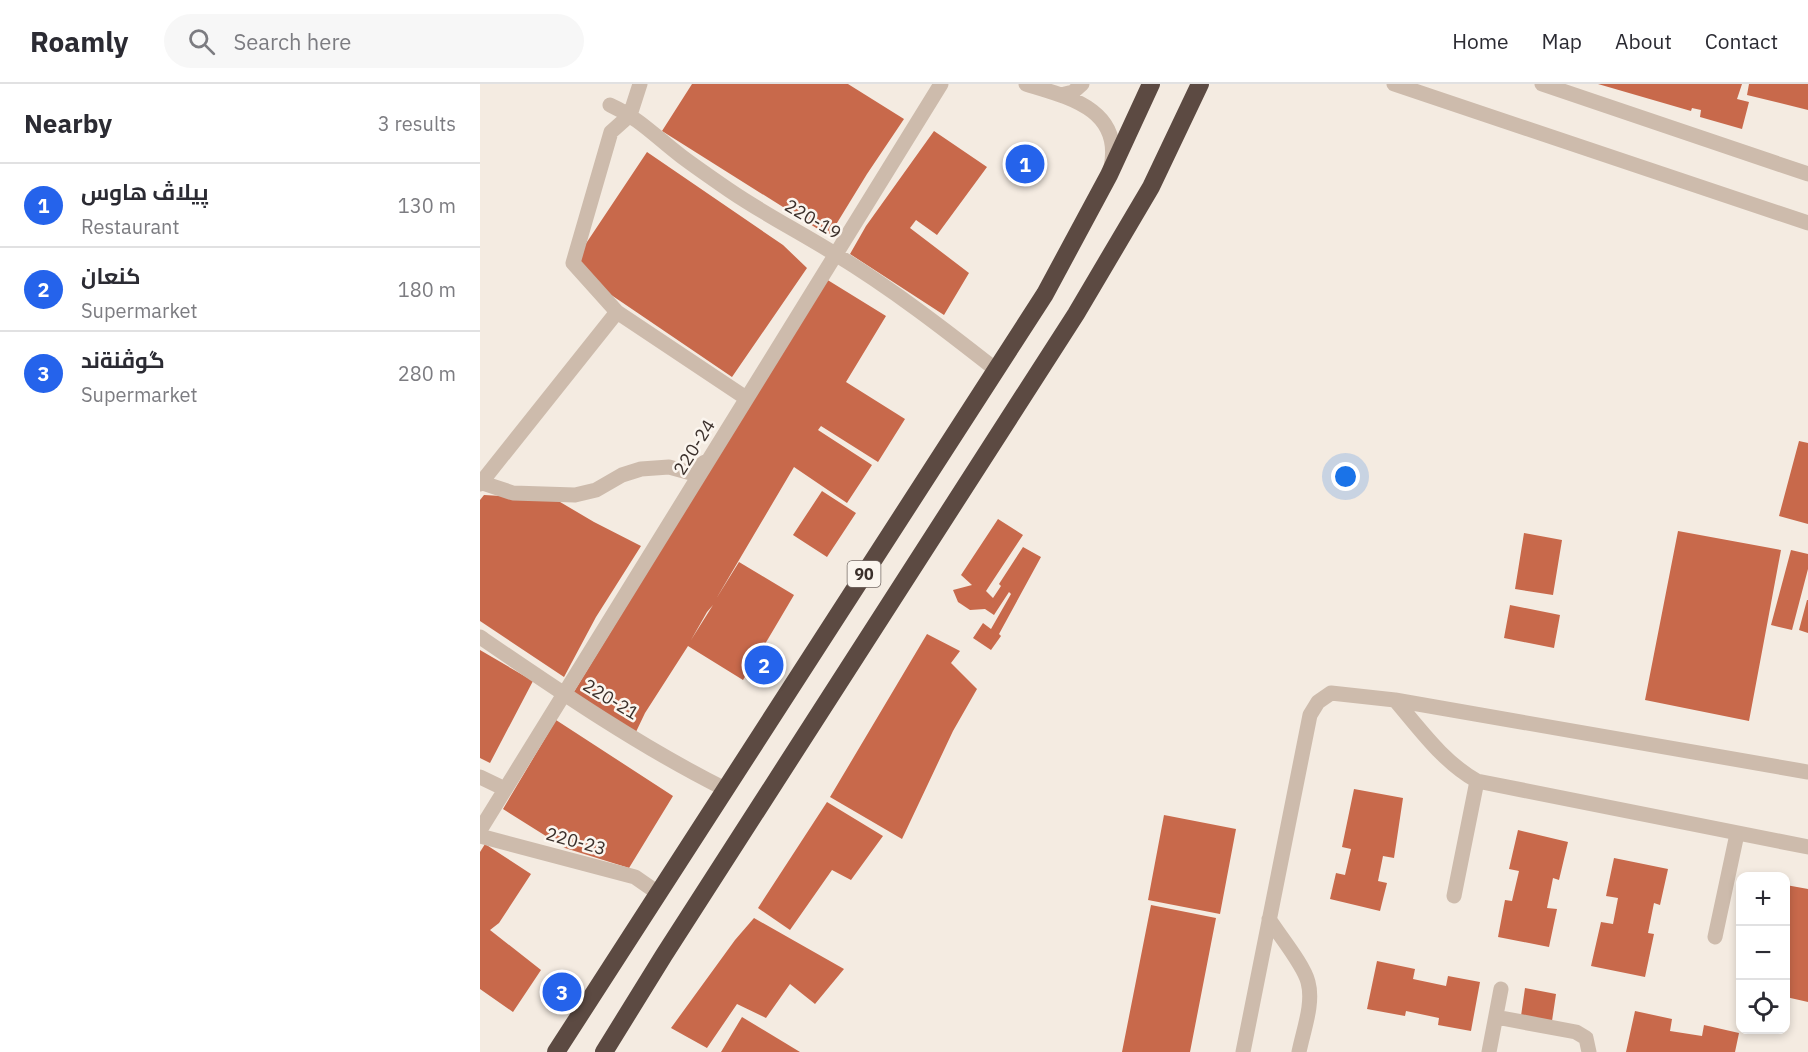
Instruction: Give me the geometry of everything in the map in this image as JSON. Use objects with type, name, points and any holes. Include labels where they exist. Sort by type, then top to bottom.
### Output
[{"type":"highway","name":"90","points":[[556,1052],[1045,294],[1109,175],[1151,84]]},
{"type":"highway","name":"90","points":[[604,1052],[1076,314],[1151,187],[1200,84]]},
{"type":"street","points":[[640,84],[630,115],[611,132],[573,263],[617,312],[746,398]]},
{"type":"street","name":"220-24","points":[[480,830],[941,84]]},
{"type":"street","points":[[1026,84],[1086,105],[1102,121],[1111,141],[1113,153],[1109,175]]},
{"type":"street","points":[[1061,95],[1073,92],[1082,84]]},
{"type":"street","points":[[1394,84],[1808,223]]},
{"type":"street","points":[[1542,84],[1808,174]]},
{"type":"street","name":"220-19","points":[[610,105],[630,115],[680,155],[731,191],[836,254],[937,323],[995,369]]},
{"type":"street","points":[[617,312],[480,483],[513,493],[575,495],[596,490],[622,475],[641,469],[669,467],[691,473],[710,458]]},
{"type":"street","name":"220-21","points":[[480,637],[564,694],[696,774],[726,789]]},
{"type":"street","points":[[1243,1052],[1310,715],[1318,702],[1330,693],[1395,700],[1808,772]]},
{"type":"street","points":[[1395,700],[1458,771],[1477,781],[1808,847]]},
{"type":"street","points":[[480,777],[505,789]]},
{"type":"street","points":[[1454,896],[1477,781]]},
{"type":"street","points":[[1715,937],[1737,834]]},
{"type":"street","name":"220-23","points":[[480,836],[635,877],[658,893]]},
{"type":"street","points":[[1269,919],[1299,964],[1308,982],[1309,1000],[1299,1052]]},
{"type":"street","points":[[1489,1052],[1501,989]]},
{"type":"street","points":[[1496,1017],[1576,1032],[1586,1038],[1589,1052]]},
{"type":"building","points":[[692,84],[848,84],[904,119],[829,236],[662,131]]},
{"type":"building","points":[[1598,84],[1742,84],[1737,99],[1749,102],[1742,129],[1700,117],[1701,110],[1692,108],[1691,111]]},
{"type":"building","points":[[1749,84],[1808,84],[1808,110],[1747,95]]},
{"type":"building","points":[[934,131],[987,167],[937,235],[916,220],[910,228],[969,273],[944,315],[850,254],[866,226]]},
{"type":"building","points":[[647,152],[783,245],[807,268],[732,377],[598,286],[573,263]]},
{"type":"building","points":[[826,279],[886,316],[846,382],[905,419],[878,462],[821,426],[818,430],[872,465],[847,503],[794,467],[716,599],[739,562],[794,595],[743,680],[688,646],[645,713],[635,734],[572,695]],"holes":[[[713,605],[691,640],[707,612]]]},
{"type":"building","points":[[1799,441],[1808,443],[1808,524],[1779,516]]},
{"type":"building","points":[[822,491],[856,513],[827,557],[793,535]]},
{"type":"building","points":[[484,495],[555,499],[641,546],[596,617],[564,677],[480,621],[480,500]]},
{"type":"building","points":[[998,519],[1023,535],[986,591],[993,598],[1001,586],[999,584],[1023,547],[1041,557],[999,634],[1001,636],[991,650],[973,638],[983,623],[991,629],[1011,594],[1009,592],[994,615],[985,609],[970,610],[958,602],[953,590],[972,585],[961,575]]},
{"type":"building","points":[[1678,531],[1781,550],[1749,721],[1645,700]]},
{"type":"building","points":[[1524,533],[1562,540],[1553,595],[1515,589]]},
{"type":"building","points":[[1791,550],[1808,554],[1808,569],[1792,630],[1771,625]]},
{"type":"building","points":[[1808,600],[1808,633],[1799,630]]},
{"type":"building","points":[[1510,605],[1560,615],[1554,648],[1504,638]]},
{"type":"building","points":[[927,634],[960,651],[951,663],[977,689],[953,731],[902,839],[830,797]]},
{"type":"building","points":[[480,650],[533,681],[490,763],[480,758]]},
{"type":"building","points":[[556,720],[673,796],[629,868],[565,848],[503,809]]},
{"type":"building","points":[[1354,789],[1403,798],[1394,858],[1383,856],[1378,881],[1387,883],[1380,911],[1330,899],[1336,873],[1345,875],[1351,849],[1342,847]]},
{"type":"building","points":[[827,802],[883,836],[851,880],[832,870],[790,930],[758,908]]},
{"type":"building","points":[[1164,815],[1236,829],[1220,914],[1148,900]]},
{"type":"building","points":[[1518,830],[1568,842],[1559,880],[1553,878],[1547,908],[1557,909],[1549,947],[1498,937],[1505,900],[1512,901],[1519,871],[1509,869]]},
{"type":"building","points":[[485,844],[531,874],[499,923],[490,930],[541,970],[513,1012],[480,989],[480,852]]},
{"type":"building","points":[[1614,858],[1668,869],[1660,905],[1654,903],[1648,933],[1654,934],[1645,977],[1591,966],[1601,922],[1613,924],[1618,898],[1606,896]]},
{"type":"building","points":[[1790,886],[1808,889],[1808,1002],[1790,998]]},
{"type":"building","points":[[1151,905],[1216,918],[1190,1052],[1122,1052]]},
{"type":"building","points":[[754,918],[844,969],[815,1004],[790,984],[766,1018],[737,1004],[707,1048],[671,1028],[735,940]]},
{"type":"building","points":[[1377,961],[1415,969],[1413,979],[1446,986],[1448,976],[1480,982],[1471,1031],[1438,1025],[1439,1018],[1406,1011],[1405,1016],[1367,1009]]},
{"type":"building","points":[[1525,988],[1556,994],[1552,1021],[1521,1016]]},
{"type":"building","points":[[1635,1011],[1672,1019],[1670,1031],[1702,1036],[1704,1025],[1739,1034],[1735,1052],[1626,1052]]},
{"type":"building","points":[[742,1017],[800,1052],[721,1052]]},
{"type":"place","name":"پيلاڤ هاوس","points":[[1025,164]]},
{"type":"place","name":"كنعان","points":[[764,665]]},
{"type":"place","name":"گوڤنةند","points":[[562,992]]}]
